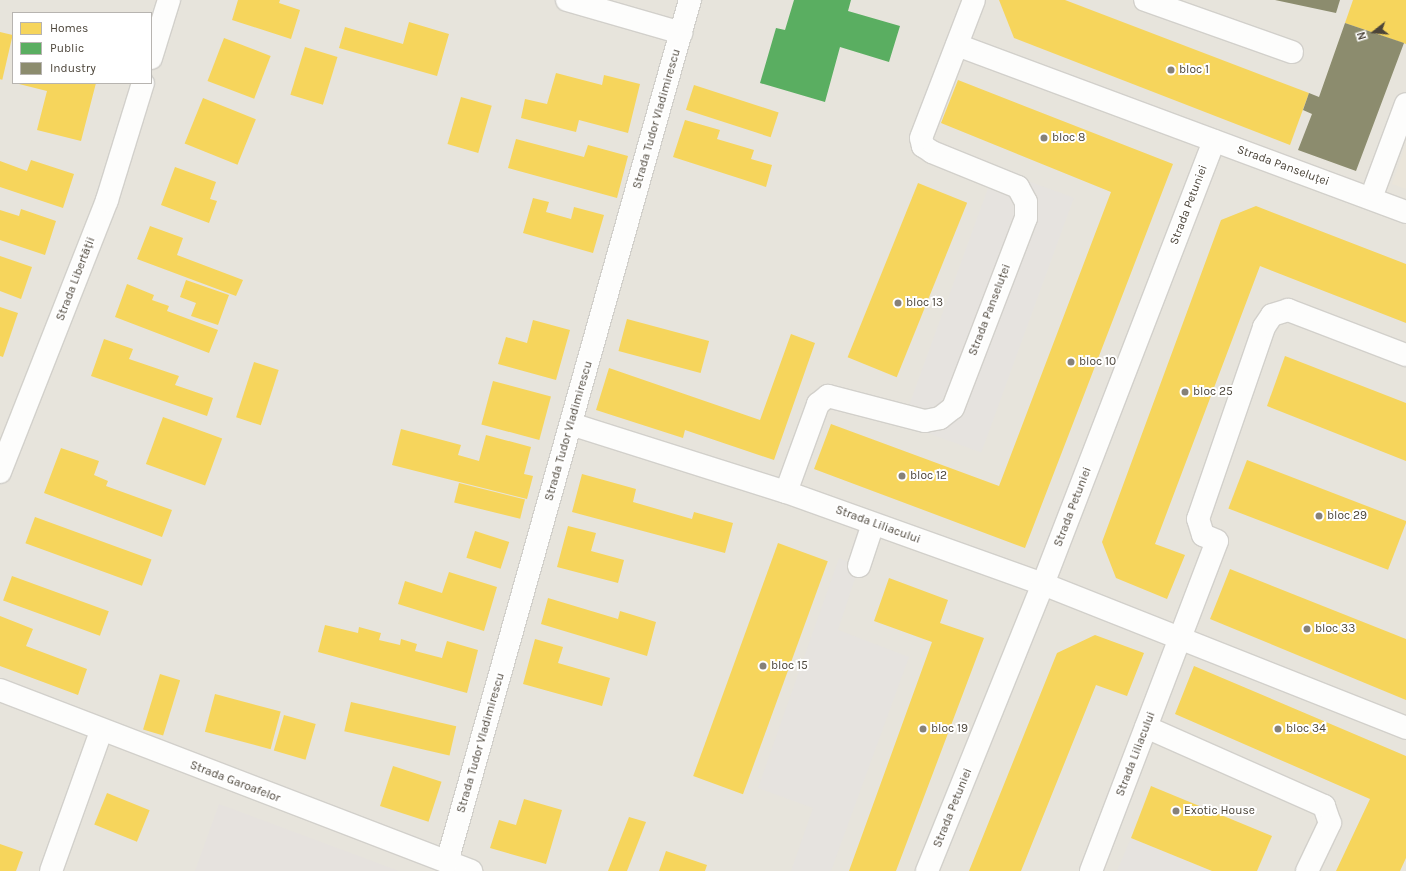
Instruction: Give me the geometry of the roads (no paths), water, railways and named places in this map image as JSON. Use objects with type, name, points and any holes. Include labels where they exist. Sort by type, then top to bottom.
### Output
[{"type":"street","points":[[152,55],[169,0]]},
{"type":"street","points":[[567,0],[681,33]]},
{"type":"street","name":"Strada Tudor Vladimirescu","points":[[447,862],[690,0]]},
{"type":"street","name":"Strada Panseluței","points":[[786,492],[818,404],[828,396],[925,421],[940,418],[953,408],[1026,218],[1026,202],[1018,186],[923,146],[921,138],[974,0]]},
{"type":"street","points":[[1145,0],[1292,52]]},
{"type":"street","name":"Strada Panseluței","points":[[957,45],[1406,212]]},
{"type":"street","name":"Strada Libertății","points":[[0,472],[107,200],[143,84]]},
{"type":"street","points":[[1371,198],[1406,104]]},
{"type":"street","name":"Strada Petuniei","points":[[927,871],[1043,584],[1214,141]]},
{"type":"street","points":[[1181,636],[1217,542],[1203,535],[1198,520],[1264,327],[1272,315],[1288,310],[1303,314],[1406,355]]},
{"type":"street","name":"Strada Liliacului","points":[[571,424],[786,492],[1043,584],[1181,636],[1406,728]]},
{"type":"street","points":[[859,566],[873,524]]},
{"type":"street","name":"Strada Liliacului","points":[[1091,871],[1181,636]]},
{"type":"street","name":"Strada Garoafelor","points":[[0,690],[101,731],[471,871]]},
{"type":"street","points":[[1146,727],[1324,806],[1330,823],[1307,871]]},
{"type":"street","points":[[51,871],[101,731]]},
{"type":"place","name":"bloc 1","points":[[1171,70]]},
{"type":"place","name":"bloc 8","points":[[1044,138]]},
{"type":"place","name":"bloc 13","points":[[898,303]]},
{"type":"place","name":"bloc 10","points":[[1071,362]]},
{"type":"place","name":"bloc 25","points":[[1185,392]]},
{"type":"place","name":"bloc 12","points":[[902,476]]},
{"type":"place","name":"bloc 29","points":[[1319,516]]},
{"type":"place","name":"bloc 33","points":[[1307,629]]},
{"type":"place","name":"bloc 15","points":[[763,666]]},
{"type":"place","name":"bloc 19","points":[[923,729]]},
{"type":"place","name":"bloc 34","points":[[1278,729]]},
{"type":"place","name":"Exotic House","points":[[1176,811]]}]
